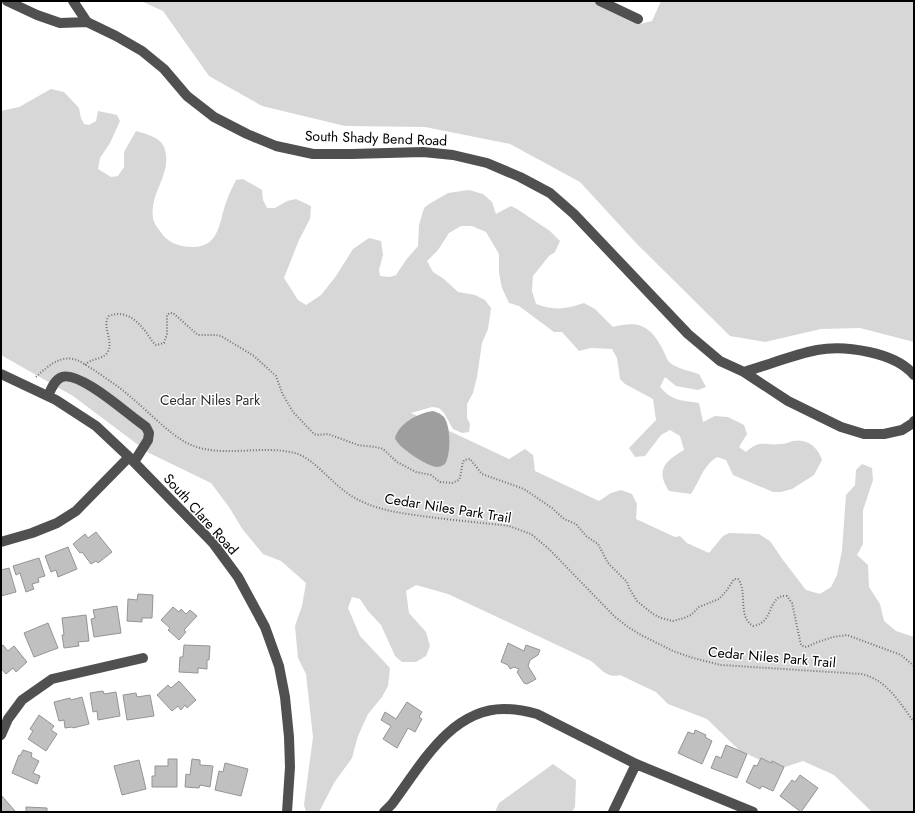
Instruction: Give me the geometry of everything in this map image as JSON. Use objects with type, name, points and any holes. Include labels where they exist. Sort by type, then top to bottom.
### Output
[{"type":"street","points":[[7,1],[37,15],[60,23],[87,22]]},
{"type":"street","points":[[73,1],[87,22]]},
{"type":"street","points":[[600,1],[638,19]]},
{"type":"street","name":"South Shady Bend Road","points":[[87,22],[142,51],[164,69],[187,96],[214,117],[247,134],[276,146],[313,154],[423,152],[454,154],[487,162],[550,193],[584,225],[688,334],[720,361],[744,372],[788,401],[841,427],[864,434],[884,434],[902,430],[913,423],[914,420]]},
{"type":"street","points":[[744,372],[817,350],[842,349],[866,352],[892,359],[904,366],[914,375]]},
{"type":"street","name":"South Clare Road","points":[[1,374],[56,400],[96,426],[132,459],[213,543],[238,577],[265,627],[279,666],[285,697],[290,767],[287,812]]},
{"type":"street","points":[[2,540],[32,533],[57,522],[76,511],[132,459],[148,440],[149,433],[146,427],[90,385],[75,377],[61,377],[57,380],[48,396]]},
{"type":"street","points":[[1,735],[8,719],[22,700],[52,679],[143,658]]},
{"type":"street","points":[[384,812],[392,804],[436,744],[447,732],[460,723],[488,711],[509,709],[537,714],[636,764],[753,812]]},
{"type":"street","points":[[613,812],[636,764]]},
{"type":"path","points":[[85,365],[91,360],[104,356],[108,350],[106,322],[109,316],[120,313],[130,317],[143,328],[156,345],[164,343],[166,339],[167,315],[173,313],[198,335],[202,336],[216,334],[221,336],[261,361],[276,376],[282,393],[293,412],[314,434],[328,434],[358,444],[375,446],[383,449],[397,462],[416,472],[431,475],[443,483],[452,483],[459,480],[462,472],[462,463],[464,460],[470,459],[482,474],[524,489],[552,508],[564,519],[576,524],[586,536],[598,544],[608,563],[627,582],[637,601],[660,618],[673,621],[691,615],[699,607],[719,599],[727,590],[732,581],[734,579],[738,579],[741,585],[745,616],[753,626],[762,623],[765,620],[769,615],[774,601],[778,597],[782,595],[787,596],[792,603],[801,645],[805,647],[833,637],[847,635],[901,655],[914,666]]},
{"type":"path","name":"Cedar Niles Park Trail","points":[[36,377],[49,365],[62,359],[73,359],[85,365],[132,398],[187,443],[206,448],[237,451],[271,451],[297,454],[306,458],[341,490],[359,501],[378,508],[403,513],[509,526],[519,529],[531,534],[549,548],[615,617],[641,636],[680,653],[721,665],[862,674],[872,676],[892,692],[914,722]]},
{"type":"green space","points":[[141,1],[593,1],[640,24],[652,21],[661,1],[914,1],[914,342],[860,328],[821,329],[765,342],[730,336],[636,243],[580,182],[510,144],[425,127],[345,126],[262,106],[209,76],[163,11]]},
{"type":"green space","name":"Cedar Niles Park","points":[[51,89],[64,92],[79,108],[84,124],[89,125],[96,121],[98,111],[117,115],[120,121],[110,143],[100,158],[98,169],[111,177],[118,176],[124,167],[124,152],[136,131],[152,136],[162,144],[166,156],[166,165],[154,199],[153,219],[166,239],[174,244],[193,247],[202,246],[214,237],[218,231],[224,207],[236,180],[243,179],[262,190],[263,200],[267,208],[275,208],[287,201],[296,199],[311,206],[310,219],[299,240],[284,278],[298,300],[306,305],[321,295],[336,276],[353,249],[369,238],[381,241],[383,255],[379,270],[380,276],[390,277],[396,275],[418,246],[419,225],[424,208],[448,193],[469,190],[483,194],[492,202],[496,214],[511,206],[550,231],[560,241],[555,252],[549,256],[533,276],[532,291],[536,304],[549,308],[560,308],[571,307],[584,303],[595,309],[613,327],[630,324],[649,330],[654,335],[670,363],[699,374],[706,387],[698,390],[676,386],[665,377],[660,387],[665,392],[678,400],[699,403],[703,422],[715,416],[728,417],[744,425],[747,434],[739,447],[746,452],[759,444],[782,444],[798,440],[811,444],[818,451],[822,460],[814,475],[792,489],[781,492],[773,492],[733,475],[726,460],[717,457],[705,469],[691,494],[669,491],[663,477],[664,467],[667,462],[684,450],[680,436],[670,430],[661,435],[645,456],[635,457],[629,448],[656,420],[653,399],[625,384],[620,379],[617,358],[612,349],[591,348],[579,351],[562,332],[554,332],[519,306],[509,303],[502,288],[499,273],[499,254],[486,232],[472,226],[461,226],[449,233],[438,250],[427,261],[433,272],[444,279],[458,292],[475,295],[485,300],[491,308],[488,329],[482,343],[473,393],[467,404],[467,418],[470,424],[469,432],[462,433],[453,429],[444,413],[439,408],[432,407],[411,413],[509,459],[525,449],[533,455],[535,471],[599,501],[611,493],[621,490],[632,494],[637,504],[636,519],[675,537],[680,536],[687,543],[709,553],[723,536],[729,533],[759,534],[770,541],[806,590],[820,594],[831,587],[837,575],[842,551],[846,495],[855,485],[856,470],[862,464],[872,468],[873,480],[863,510],[863,544],[857,555],[868,565],[869,587],[880,604],[884,621],[896,631],[914,637],[914,812],[872,812],[834,775],[803,761],[779,769],[739,750],[707,719],[668,704],[656,692],[620,675],[615,676],[607,674],[591,661],[448,594],[416,585],[406,591],[409,613],[426,632],[430,646],[426,656],[416,662],[402,662],[395,656],[381,625],[368,611],[360,599],[352,597],[348,608],[360,636],[390,668],[388,686],[382,697],[368,714],[358,736],[352,758],[334,783],[319,812],[306,812],[304,805],[313,737],[306,674],[298,658],[295,626],[302,606],[306,583],[281,561],[263,554],[243,530],[229,507],[211,483],[149,453],[73,396],[1,355],[1,111],[19,107]]},
{"type":"green space","points":[[553,764],[576,780],[575,807],[572,812],[495,812],[499,803]]},
{"type":"shaded area","points":[[433,411],[444,417],[449,434],[447,460],[445,464],[437,467],[413,456],[397,442],[395,438],[405,423],[415,416]]},
{"type":"building","points":[[96,532],[112,552],[98,563],[96,561],[91,564],[82,552],[80,553],[73,544],[85,534],[88,538]]},
{"type":"building","points":[[68,547],[77,569],[58,577],[56,570],[51,572],[45,556]]},
{"type":"building","points":[[39,558],[45,576],[38,578],[39,582],[32,584],[34,589],[26,592],[20,573],[16,575],[13,566]]},
{"type":"building","points":[[9,568],[16,592],[1,596],[1,570]]},
{"type":"building","points":[[138,594],[153,595],[152,618],[142,618],[142,622],[127,621],[128,599],[137,600]]},
{"type":"building","points":[[117,606],[121,633],[94,637],[91,619],[95,618],[93,610]]},
{"type":"building","points":[[173,607],[179,612],[181,609],[186,614],[190,610],[197,616],[184,630],[186,632],[179,640],[168,630],[170,628],[161,620]]},
{"type":"building","points":[[86,615],[89,641],[78,642],[79,646],[64,648],[62,618]]},
{"type":"building","points":[[48,623],[58,648],[34,657],[24,633]]},
{"type":"building","points":[[508,643],[524,651],[526,645],[540,650],[538,655],[530,660],[528,666],[536,679],[527,684],[524,683],[517,672],[519,669],[514,667],[510,669],[508,665],[501,662]]},
{"type":"building","points":[[3,645],[8,651],[14,646],[27,662],[16,672],[13,668],[6,674],[1,668],[1,647]]},
{"type":"building","points":[[184,645],[210,646],[207,669],[198,668],[198,673],[179,672],[180,657],[183,657]]},
{"type":"building","points":[[179,681],[196,700],[187,708],[185,705],[181,710],[178,706],[172,711],[157,695],[168,685],[171,688]]},
{"type":"building","points":[[103,691],[104,694],[116,692],[120,716],[98,720],[97,711],[93,712],[90,693]]},
{"type":"building","points":[[136,693],[137,697],[150,695],[154,716],[127,720],[123,695]]},
{"type":"building","points":[[82,697],[89,724],[73,728],[65,728],[64,720],[59,721],[54,702]]},
{"type":"building","points":[[407,702],[422,712],[419,717],[422,719],[415,732],[408,728],[397,748],[383,739],[391,726],[381,720],[385,712],[396,719]]},
{"type":"building","points":[[39,715],[54,726],[51,730],[57,734],[46,751],[28,739],[33,731],[30,729]]},
{"type":"building","points":[[695,730],[706,735],[705,737],[712,741],[702,764],[678,753],[688,732],[694,734]]},
{"type":"building","points":[[726,745],[747,754],[737,778],[711,768],[716,756],[721,758]]},
{"type":"building","points":[[23,750],[32,753],[31,757],[39,761],[33,773],[40,776],[37,784],[12,773],[19,755],[20,756]]},
{"type":"building","points":[[761,758],[771,763],[772,761],[784,767],[773,791],[762,786],[760,789],[746,782],[754,765],[757,766]]},
{"type":"building","points":[[168,759],[177,759],[177,787],[152,787],[152,776],[155,776],[155,766],[168,766]]},
{"type":"building","points":[[192,759],[200,760],[200,765],[213,766],[210,787],[200,785],[199,788],[185,787],[186,774],[190,775]]},
{"type":"building","points":[[139,760],[146,789],[122,795],[114,766]]},
{"type":"building","points":[[225,763],[248,769],[241,796],[215,790],[219,771],[223,772]]},
{"type":"building","points":[[800,775],[818,788],[801,812],[780,796],[792,780],[795,782]]},
{"type":"building","points":[[1,795],[15,811],[14,812],[1,812]]},
{"type":"building","points":[[26,807],[47,808],[47,812],[26,812]]}]
